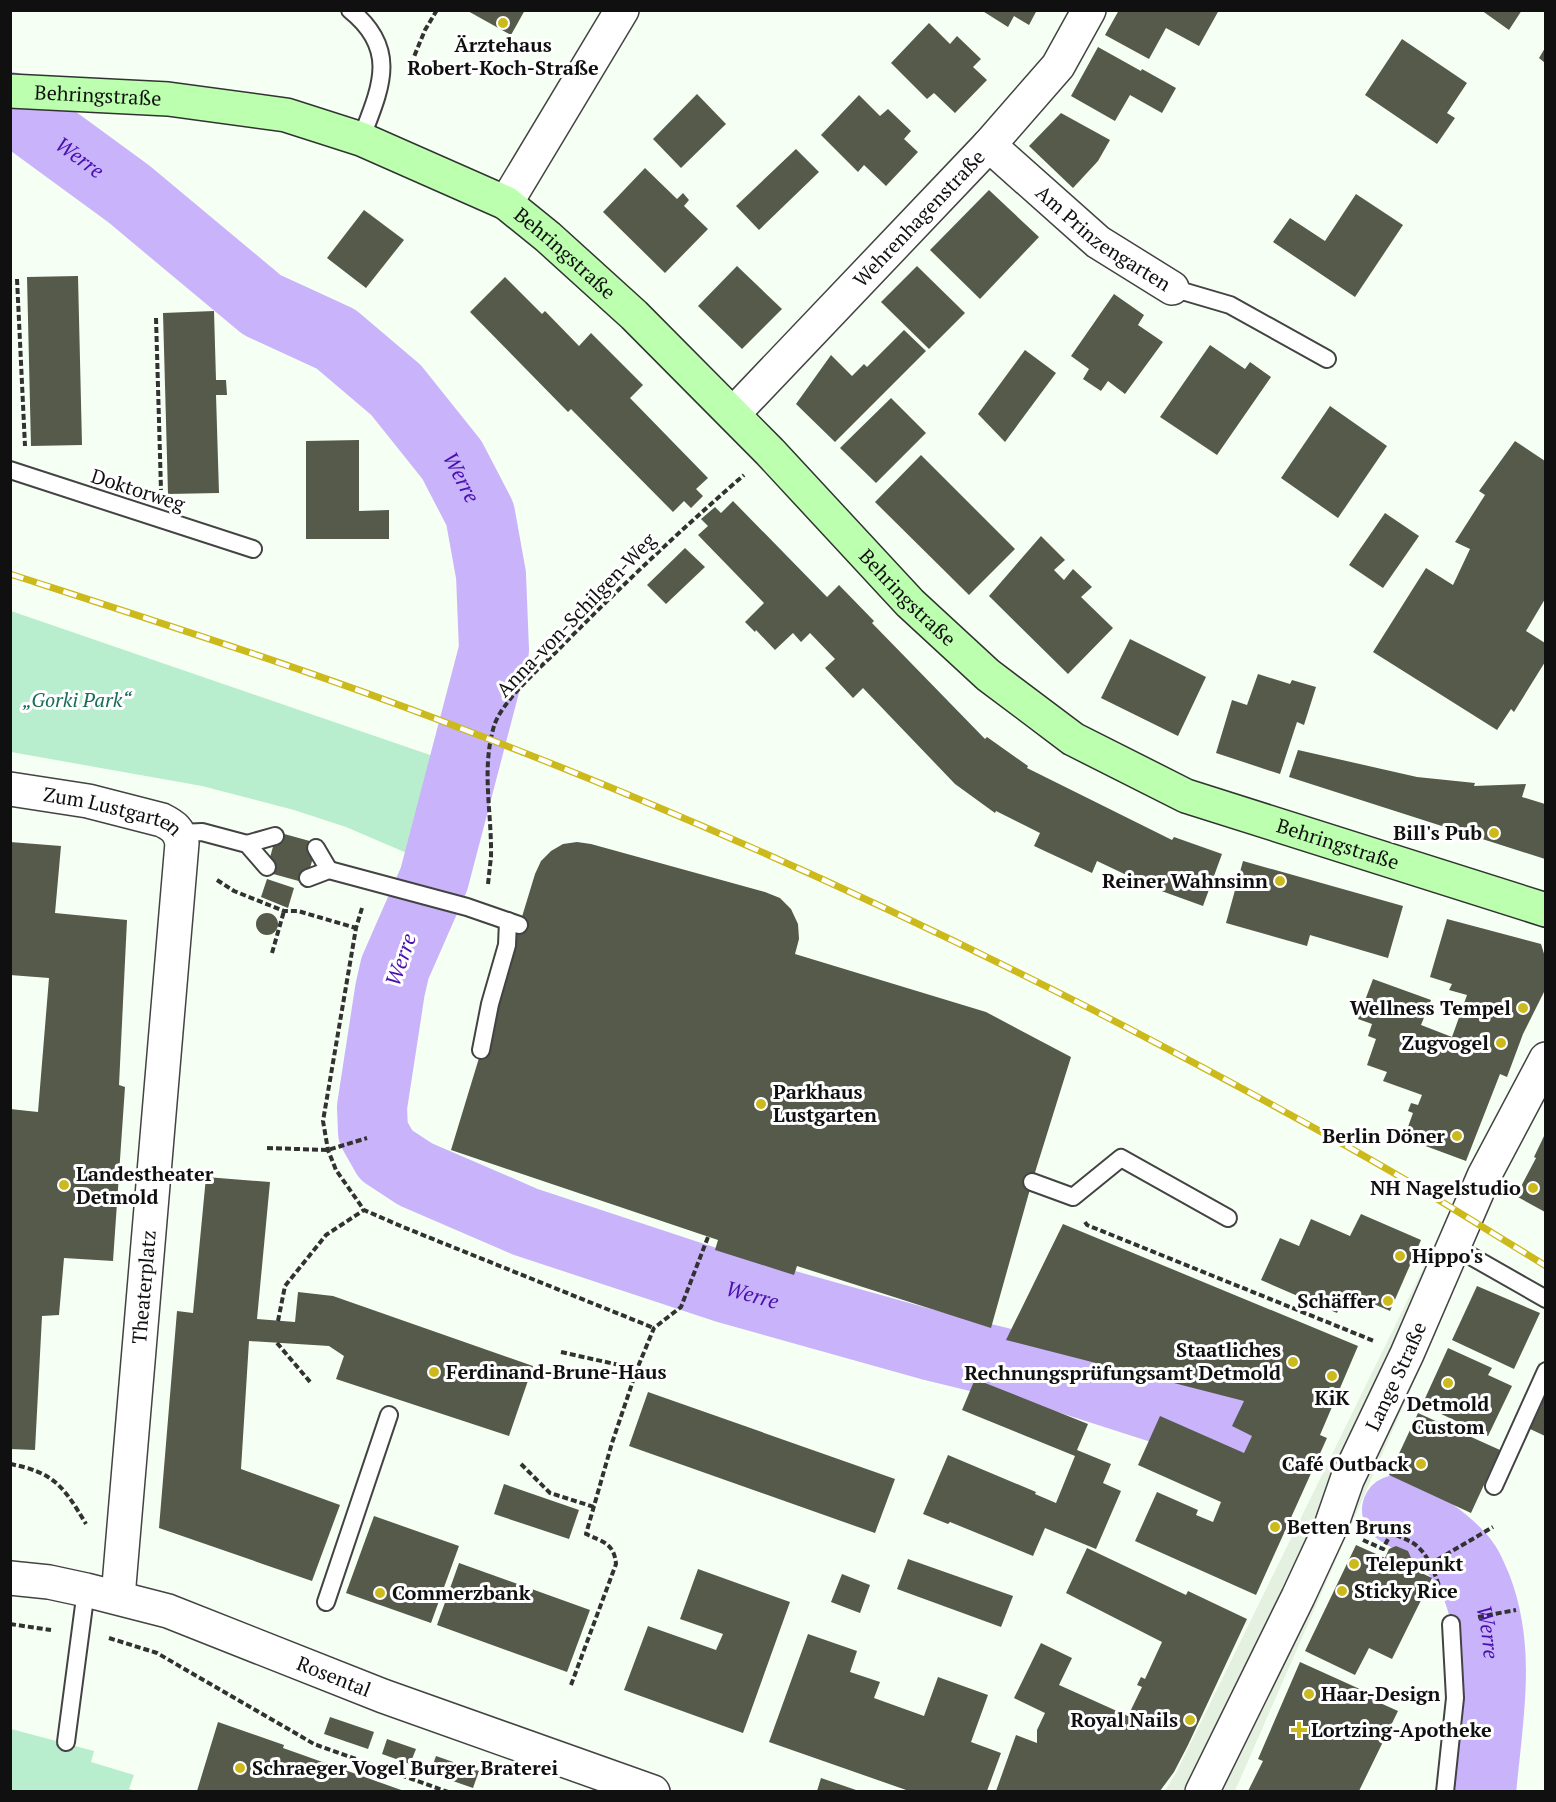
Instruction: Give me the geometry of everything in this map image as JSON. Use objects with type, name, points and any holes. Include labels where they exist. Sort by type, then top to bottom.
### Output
[{"type":"street","points":[[506,203],[622,10]]},
{"type":"street","name":"Wehrenhagenstraße","points":[[733,414],[989,145],[1058,66],[1089,10]]},
{"type":"street","name":"Behringstraße","points":[[23,92],[168,99],[286,115],[361,139],[506,203],[548,237],[634,315],[770,452],[910,603],[988,675],[1073,740],[1185,796],[1545,910]]},
{"type":"street","name":"Am Prinzengarten","points":[[989,145],[1098,242],[1172,288]]},
{"type":"street","name":"Zum Lustgarten","points":[[10,789],[99,803],[162,820],[173,825],[180,833]]},
{"type":"street","name":"Theaterplatz","points":[[118,1597],[182,856],[180,833]]},
{"type":"street","name":"Lange Straße","points":[[1202,1791],[1331,1526],[1347,1480],[1407,1354],[1484,1176],[1545,1059]]},
{"type":"street","name":"Rosental","points":[[10,1578],[49,1582],[168,1611],[383,1696],[653,1791]]},
{"type":"lane","points":[[350,10],[364,21],[378,44],[383,71],[378,93],[361,139]]},
{"type":"lane","name":"Am Prinzengarten","points":[[1172,288],[1230,305],[1327,359]]},
{"type":"lane","name":"Doktorweg","points":[[12,470],[253,549]]},
{"type":"lane","name":"Zum Lustgarten","points":[[180,833],[202,832],[247,844]]},
{"type":"lane","points":[[247,844],[271,852],[247,844]]},
{"type":"lane","points":[[329,870],[312,863],[329,870],[475,909],[514,923],[490,1004],[481,1050]]},
{"type":"lane","points":[[1032,1182],[1073,1197],[1121,1158],[1228,1218]]},
{"type":"lane","points":[[1453,1246],[1545,1299]]},
{"type":"lane","points":[[1494,1486],[1545,1371]]},
{"type":"lane","points":[[326,1602],[389,1415]]},
{"type":"lane","points":[[66,1742],[86,1590]]},
{"type":"lane","points":[[1445,1791],[1455,1698],[1451,1624]]},
{"type":"path","points":[[425,30],[437,10]]},
{"type":"path","points":[[12,470],[25,447],[17,279]]},
{"type":"path","points":[[151,516],[162,490],[156,318]]},
{"type":"path","name":"Anna-von-Schilgen-Weg","points":[[475,909],[491,857],[486,785],[495,723],[516,692],[587,621],[683,528],[770,452]]},
{"type":"path","points":[[216,880],[234,891],[284,911],[298,911],[356,928]]},
{"type":"path","points":[[364,899],[356,928],[323,1120],[328,1150],[336,1170],[364,1210],[654,1328]]},
{"type":"path","points":[[272,953],[284,911]]},
{"type":"path","points":[[267,1148],[328,1150],[367,1138]]},
{"type":"path","points":[[1073,1197],[1087,1226],[1407,1354]]},
{"type":"path","points":[[278,1321],[285,1286],[326,1235],[364,1210]]},
{"type":"path","points":[[571,1685],[616,1564],[615,1553],[608,1544],[586,1534],[612,1443],[654,1328],[681,1306],[708,1237]]},
{"type":"path","points":[[277,1343],[311,1383]]},
{"type":"path","points":[[561,1352],[638,1369]]},
{"type":"path","points":[[10,1464],[29,1467],[56,1481],[70,1497],[90,1530]]},
{"type":"path","points":[[521,1464],[549,1492],[594,1507]]},
{"type":"path","points":[[1430,1563],[1492,1527]]},
{"type":"path","points":[[1383,1549],[1391,1533],[1413,1543],[1420,1550],[1430,1563],[1451,1624]]},
{"type":"path","points":[[1499,1612],[1516,1610]]},
{"type":"path","points":[[10,1624],[111,1638],[157,1653],[314,1744],[448,1791]]},
{"type":"green space","name":"„Gorki Park“","points":[[11,611],[433,756],[409,854],[346,827],[294,810],[202,786],[11,752]]},
{"type":"green space","points":[[11,1729],[94,1751],[91,1762],[134,1775],[129,1789],[136,1791],[11,1792]]},
{"type":"shaded area","points":[[1436,1242],[1464,1267],[1235,1791],[1164,1792],[1176,1773]]},
{"type":"building","name":"Ärztehaus Robert-Koch-Straße","points":[[466,10],[525,10],[511,35]]},
{"type":"building","points":[[981,10],[1037,10],[1029,25],[1014,16],[1008,27]]},
{"type":"building","points":[[1119,10],[1219,10],[1199,46],[1166,28],[1149,59],[1105,35]]},
{"type":"building","points":[[1481,10],[1522,10],[1509,30]]},
{"type":"building","points":[[929,23],[950,44],[957,36],[981,59],[973,67],[987,80],[955,113],[934,93],[927,99],[891,63]]},
{"type":"building","points":[[1402,39],[1467,83],[1447,113],[1455,118],[1437,144],[1365,95]]},
{"type":"building","points":[[1098,47],[1176,88],[1162,113],[1130,95],[1115,121],[1071,96]]},
{"type":"building","points":[[1545,48],[1545,63],[1539,58]]},
{"type":"building","points":[[697,94],[726,124],[681,168],[653,139]]},
{"type":"building","points":[[859,95],[880,116],[888,109],[911,131],[904,139],[918,152],[886,186],[864,165],[858,172],[821,135]]},
{"type":"building","points":[[1061,113],[1110,140],[1098,161],[1073,188],[1029,146]]},
{"type":"building","points":[[796,149],[819,172],[759,230],[736,206]]},
{"type":"building","points":[[645,168],[677,199],[683,193],[689,200],[684,206],[708,229],[665,273],[603,212]]},
{"type":"building","points":[[989,190],[1039,237],[980,299],[930,250]]},
{"type":"building","points":[[1356,194],[1403,225],[1355,297],[1273,242],[1290,218],[1325,241]]},
{"type":"building","points":[[364,210],[404,240],[366,288],[327,258]]},
{"type":"building","points":[[737,266],[782,309],[742,349],[698,306]]},
{"type":"building","points":[[917,266],[965,313],[929,349],[881,302]]},
{"type":"building","points":[[78,276],[82,445],[31,446],[27,277]]},
{"type":"building","points":[[505,277],[542,314],[545,311],[579,346],[591,333],[643,385],[630,398],[708,478],[696,489],[703,496],[691,508],[684,501],[673,512],[571,409],[568,412],[470,312]]},
{"type":"building","points":[[1114,294],[1144,315],[1138,325],[1163,342],[1125,394],[1108,381],[1101,391],[1083,379],[1089,369],[1071,356]]},
{"type":"building","points":[[214,311],[216,380],[226,380],[227,395],[216,395],[219,493],[168,494],[163,313]]},
{"type":"building","points":[[904,330],[926,351],[835,442],[796,404],[831,355],[852,376],[864,364],[867,367]]},
{"type":"building","points":[[1210,345],[1245,369],[1250,362],[1271,377],[1217,455],[1160,417]]},
{"type":"building","points":[[1025,350],[1056,373],[1005,442],[978,414]]},
{"type":"building","points":[[891,398],[926,433],[876,483],[840,448]]},
{"type":"building","points":[[1330,406],[1387,446],[1338,518],[1281,478]]},
{"type":"building","points":[[359,440],[359,511],[389,510],[389,539],[306,539],[306,441]]},
{"type":"building","points":[[1515,441],[1545,461],[1545,599],[1526,631],[1545,643],[1545,662],[1514,712],[1511,709],[1497,730],[1373,652],[1426,568],[1453,585],[1470,549],[1455,542],[1485,495],[1479,491]]},
{"type":"building","points":[[921,455],[1015,549],[969,595],[875,502]]},
{"type":"building","points":[[733,501],[827,597],[839,585],[874,621],[872,623],[985,739],[987,737],[1028,766],[1027,768],[1172,840],[1174,837],[1222,854],[1203,906],[1156,889],[1097,861],[1092,873],[1034,846],[1040,833],[996,811],[995,813],[955,784],[863,688],[853,698],[825,668],[835,659],[810,633],[801,642],[793,633],[775,650],[745,622],[764,603],[698,535],[708,526],[701,519],[715,507],[721,513]]},
{"type":"building","points":[[1385,513],[1419,536],[1383,588],[1349,565]]},
{"type":"building","points":[[1041,536],[1065,560],[1054,570],[1064,580],[1073,569],[1092,587],[1081,597],[1113,628],[1068,674],[989,596]]},
{"type":"building","points":[[685,548],[705,567],[666,604],[647,585]]},
{"type":"building","points":[[1130,639],[1206,677],[1178,736],[1101,698]]},
{"type":"building","points":[[1258,674],[1290,684],[1292,680],[1316,687],[1304,725],[1297,722],[1280,774],[1216,753],[1232,700],[1247,705]]},
{"type":"building","points":[[1298,750],[1417,777],[1475,783],[1474,786],[1526,784],[1522,797],[1545,804],[1545,859],[1289,777]]},
{"type":"building","points":[[277,832],[317,843],[306,883],[266,872]]},
{"type":"building","name":"Landestheater Detmold","points":[[10,842],[61,846],[55,913],[127,920],[119,1085],[125,1087],[113,1261],[64,1258],[59,1315],[42,1316],[35,1450],[10,1449],[10,1109],[38,1112],[49,978],[10,975]]},
{"type":"building","name":"Parkhaus Lustgarten","points":[[577,842],[780,898],[791,909],[798,924],[799,939],[795,954],[986,1012],[1071,1057],[1032,1182],[991,1328],[797,1266],[794,1275],[715,1250],[718,1240],[451,1150],[535,874],[541,861],[551,851],[563,844]]},
{"type":"building","points":[[1243,861],[1403,906],[1388,958],[1310,935],[1307,946],[1226,923]]},
{"type":"building","points":[[267,879],[294,888],[288,908],[261,897]]},
{"type":"building","points":[[267,913],[275,916],[278,924],[275,932],[267,935],[259,932],[256,924],[259,916]]},
{"type":"building","points":[[1447,919],[1541,944],[1545,957],[1545,990],[1523,1034],[1507,1077],[1500,1074],[1466,1161],[1404,1138],[1413,1113],[1408,1111],[1411,1103],[1418,1105],[1422,1095],[1383,1081],[1387,1072],[1367,1065],[1376,1039],[1368,1036],[1372,1024],[1358,1019],[1373,979],[1431,1000],[1421,1025],[1452,1037],[1467,995],[1449,990],[1452,984],[1430,977]]},
{"type":"building","points":[[1545,1134],[1545,1212],[1516,1196],[1536,1158],[1534,1157]]},
{"type":"building","name":"Ferdinand-Brune-Haus","points":[[206,1177],[270,1182],[257,1319],[295,1322],[298,1292],[333,1296],[533,1366],[509,1436],[336,1379],[344,1356],[329,1346],[249,1341],[241,1469],[340,1505],[312,1581],[159,1528],[177,1311],[193,1313]]},
{"type":"building","points":[[1361,1214],[1421,1240],[1390,1311],[1346,1292],[1337,1313],[1261,1280],[1280,1238],[1299,1246],[1311,1219],[1350,1236]]},
{"type":"building","points":[[1063,1224],[1358,1346],[1320,1435],[1327,1438],[1256,1595],[1135,1541],[1157,1492],[1198,1510],[1196,1515],[1213,1522],[1221,1502],[1138,1465],[1160,1416],[1244,1453],[1252,1436],[1232,1426],[1244,1401],[1006,1340]]},
{"type":"building","points":[[1477,1286],[1540,1313],[1514,1369],[1452,1340]]},
{"type":"building","points":[[1448,1348],[1492,1368],[1488,1375],[1512,1386],[1488,1436],[1422,1405]]},
{"type":"building","points":[[975,1379],[1088,1424],[1077,1450],[1111,1464],[1103,1483],[1121,1491],[1096,1549],[1045,1528],[1033,1556],[950,1522],[948,1524],[923,1514],[948,1455],[1036,1492],[1035,1494],[1056,1503],[1075,1456],[962,1410]]},
{"type":"building","points":[[648,1392],[895,1479],[875,1533],[629,1446]]},
{"type":"building","points":[[1542,1395],[1545,1396],[1545,1436],[1528,1428]]},
{"type":"building","points":[[1418,1413],[1500,1450],[1471,1513],[1389,1475]]},
{"type":"building","points":[[504,1484],[579,1510],[569,1539],[494,1514]]},
{"type":"building","points":[[374,1516],[459,1546],[431,1623],[346,1593]]},
{"type":"building","points":[[1356,1545],[1385,1558],[1389,1549],[1396,1546],[1408,1551],[1411,1558],[1407,1566],[1432,1578],[1392,1659],[1369,1648],[1355,1675],[1305,1651]]},
{"type":"building","points":[[1087,1548],[1186,1595],[1188,1591],[1247,1619],[1188,1745],[1174,1772],[1160,1791],[996,1791],[1016,1735],[1037,1743],[1037,1730],[1045,1713],[1014,1698],[1041,1643],[1072,1658],[1059,1685],[1128,1716],[1142,1687],[1137,1685],[1141,1677],[1145,1679],[1162,1642],[1066,1593]]},
{"type":"building","points":[[908,1559],[1013,1596],[1001,1627],[897,1589]]},
{"type":"building","points":[[459,1563],[590,1610],[567,1672],[437,1625]]},
{"type":"building","points":[[698,1569],[790,1602],[743,1733],[624,1690],[648,1626],[716,1650],[723,1634],[680,1619]]},
{"type":"building","points":[[842,1574],[870,1585],[860,1613],[831,1602]]},
{"type":"building","points":[[808,1634],[857,1651],[850,1672],[880,1682],[874,1698],[924,1716],[938,1677],[988,1695],[971,1742],[1001,1753],[987,1791],[909,1791],[769,1742]]},
{"type":"building","points":[[1300,1662],[1362,1690],[1360,1694],[1398,1711],[1359,1791],[1248,1791],[1263,1761],[1258,1759]]},
{"type":"building","points":[[330,1717],[374,1732],[368,1749],[324,1734]]},
{"type":"building","points":[[218,1722],[284,1745],[283,1748],[404,1791],[197,1791]]},
{"type":"building","points":[[387,1739],[416,1749],[410,1764],[382,1754]]},
{"type":"building","points":[[436,1756],[479,1771],[473,1788],[430,1773]]},
{"type":"building","points":[[821,1778],[859,1791],[817,1791]]},
{"type":"waterway","name":"Werre","points":[[10,107],[129,194],[262,305],[336,339],[396,390],[452,460],[480,514],[491,575],[494,650],[434,879],[395,968],[390,990],[372,1107],[373,1132],[386,1155],[415,1174],[526,1222],[726,1288],[933,1346],[1069,1379],[1231,1431]]},
{"type":"waterway","name":"Werre","points":[[1397,1510],[1437,1537],[1462,1560],[1470,1571],[1485,1613],[1491,1663],[1491,1689],[1481,1792]]},
{"type":"railway","points":[[10,574],[236,648],[404,707],[541,759],[782,861],[1017,972],[1216,1075],[1376,1163],[1546,1266]]},
{"type":"place","name":"Ärztehaus Robert-Koch-Straße","points":[[503,23]]},
{"type":"place","name":"Bill's Pub","points":[[1494,833]]},
{"type":"place","name":"Reiner Wahnsinn","points":[[1280,881]]},
{"type":"place","name":"Wellness Tempel","points":[[1523,1008]]},
{"type":"place","name":"Zugvogel","points":[[1501,1043]]},
{"type":"place","name":"Parkhaus Lustgarten","points":[[761,1104]]},
{"type":"place","name":"Berlin Döner","points":[[1457,1136]]},
{"type":"place","name":"Landestheater Detmold","points":[[64,1185]]},
{"type":"place","name":"NH Nagelstudio","points":[[1533,1188]]},
{"type":"place","name":"Hippo's","points":[[1400,1256]]},
{"type":"place","name":"Schäffer","points":[[1388,1301]]},
{"type":"place","name":"Staatliches Rechnungsprüfungsamt Detmold","points":[[1293,1362]]},
{"type":"place","name":"Ferdinand-Brune-Haus","points":[[434,1372]]},
{"type":"place","name":"KiK","points":[[1332,1376]]},
{"type":"place","name":"Detmold Custom","points":[[1448,1383]]},
{"type":"place","name":"Café Outback","points":[[1421,1464]]},
{"type":"place","name":"Betten Bruns","points":[[1275,1527]]},
{"type":"place","name":"Telepunkt","points":[[1354,1564]]},
{"type":"place","name":"Sticky Rice","points":[[1342,1591]]},
{"type":"place","name":"Commerzbank","points":[[380,1593]]},
{"type":"place","name":"Haar-Design","points":[[1309,1694]]},
{"type":"place","name":"Royal Nails","points":[[1190,1720]]},
{"type":"place","name":"Lortzing-Apotheke","points":[[1299,1730]]},
{"type":"place","name":"Schraeger Vogel Burger Braterei","points":[[240,1768]]}]
